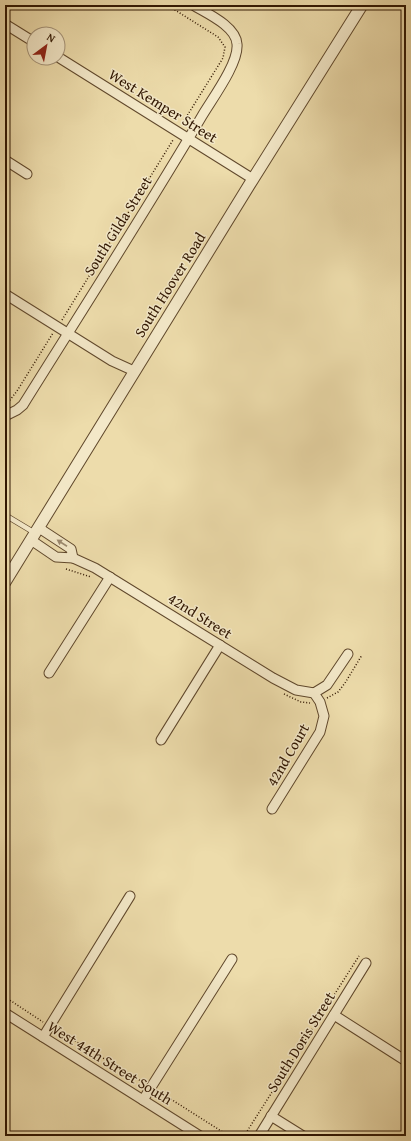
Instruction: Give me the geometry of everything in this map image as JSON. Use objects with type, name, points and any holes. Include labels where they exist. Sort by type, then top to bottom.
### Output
[{"type":"street","name":"South Gilda Street","points":[[7,416],[23,405],[234,62],[237,43],[235,36],[225,24],[193,5]]},
{"type":"street","name":"South Hoover Road","points":[[7,574],[35,534],[134,371],[362,5]]},
{"type":"street","points":[[5,24],[26,37]]},
{"type":"street","name":"West Kemper Street","points":[[66,62],[253,179]]},
{"type":"street","points":[[5,160],[27,174]]},
{"type":"street","points":[[5,294],[112,361],[134,371]]},
{"type":"street","name":"42nd Street","points":[[35,534],[71,549],[73,558]]},
{"type":"street","name":"42nd Street","points":[[35,534],[56,557],[73,558],[95,568],[273,678],[296,690],[314,693]]},
{"type":"street","points":[[49,673],[110,577]]},
{"type":"street","points":[[161,740],[220,645]]},
{"type":"street","points":[[314,693],[327,685],[348,654]]},
{"type":"street","name":"42nd Court","points":[[272,809],[320,732],[324,716],[320,702],[314,693]]},
{"type":"street","points":[[43,1037],[130,896]]},
{"type":"street","points":[[143,1100],[232,959]]},
{"type":"street","name":"South Doris Street","points":[[258,1136],[366,963]]},
{"type":"street","name":"West 44th Street South","points":[[5,1013],[200,1136]]},
{"type":"street","points":[[334,1016],[406,1061]]},
{"type":"street","points":[[271,1116],[302,1136]]},
{"type":"lane","points":[[5,515],[35,534]]},
{"type":"path","points":[[5,404],[17,391],[223,58],[225,47],[214,34],[167,5]]},
{"type":"path","points":[[244,1136],[358,956]]},
{"type":"path","points":[[5,998],[229,1136]]}]
